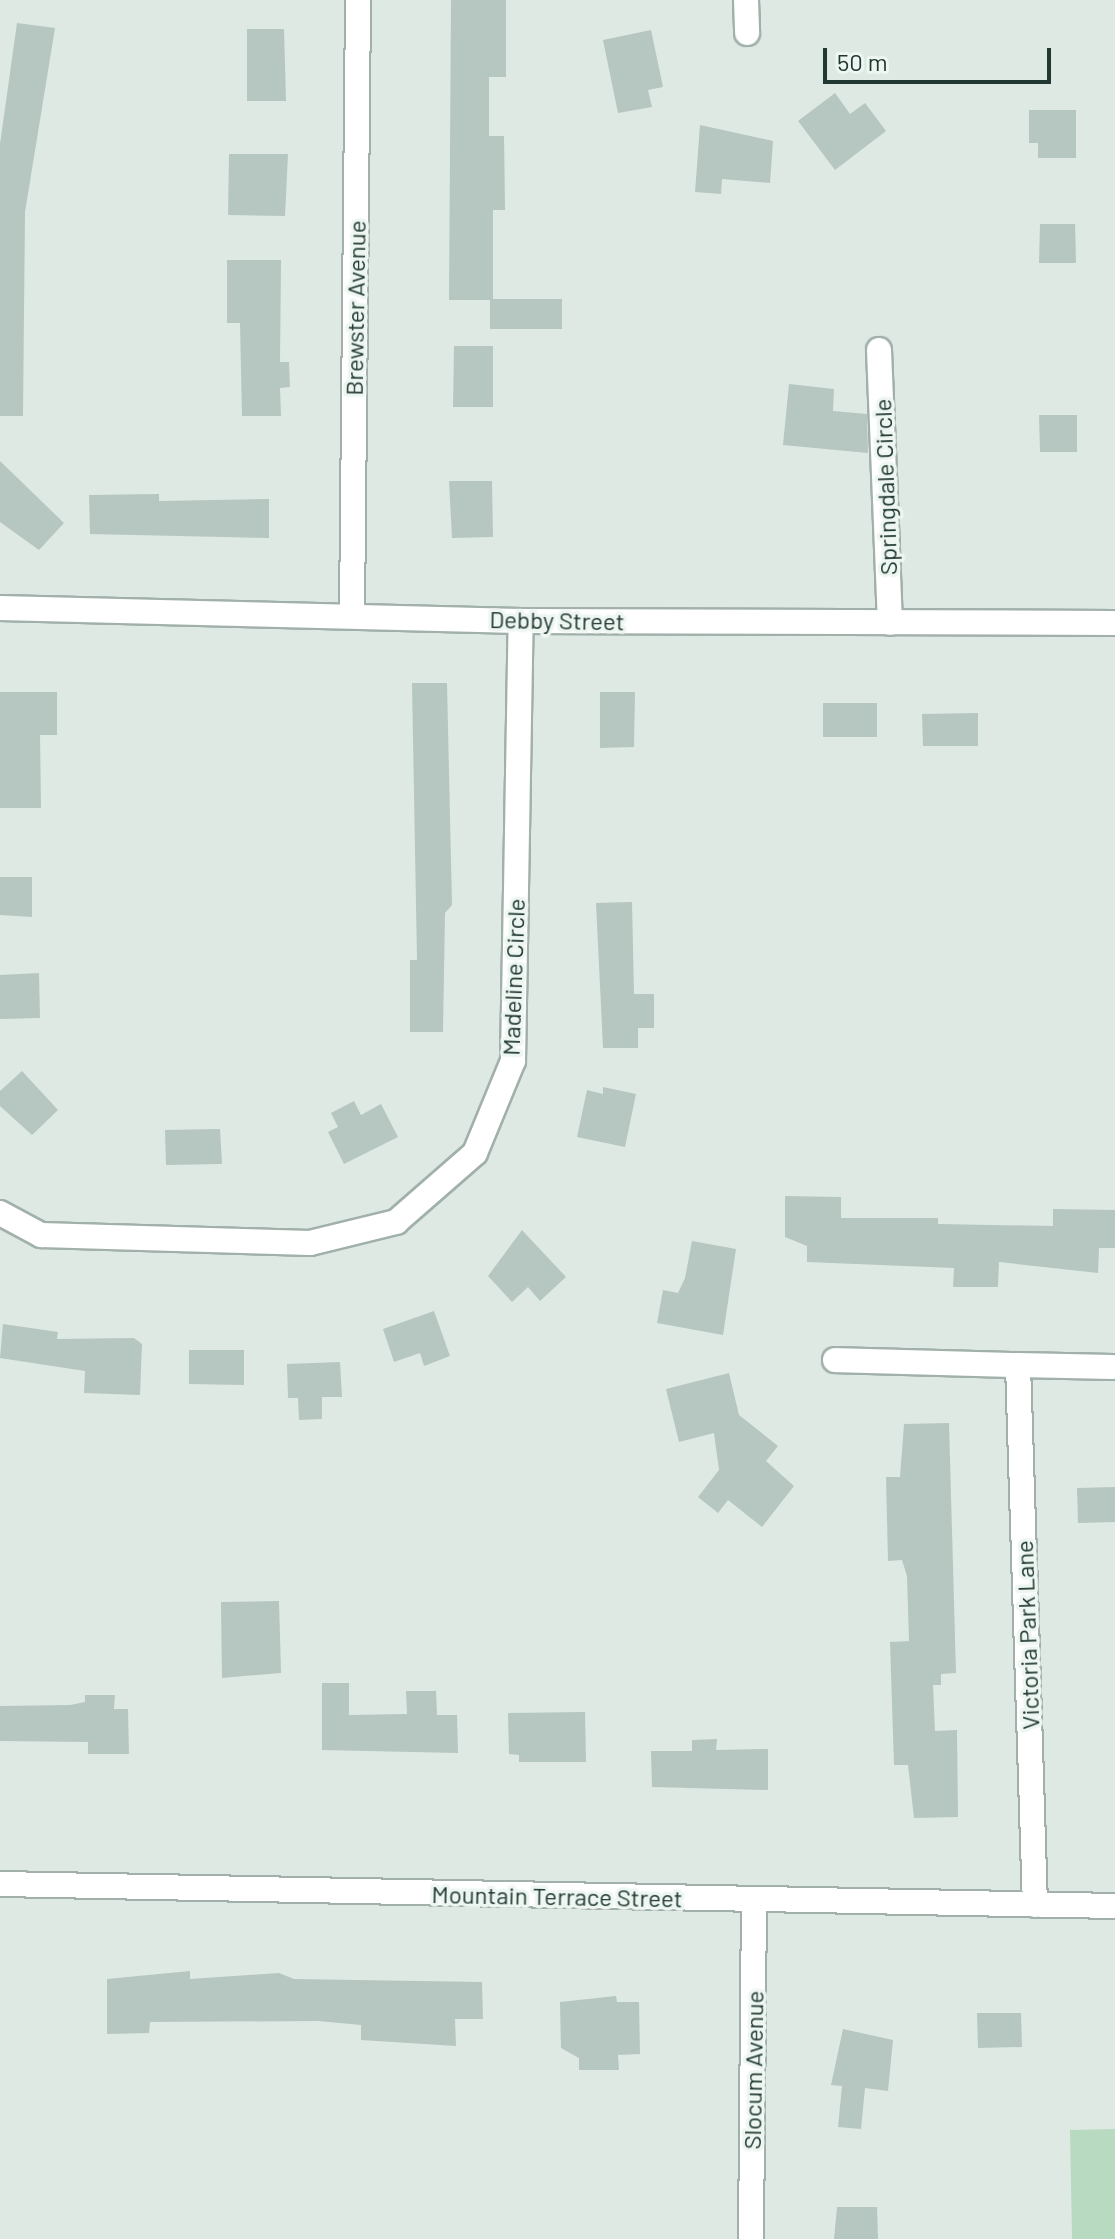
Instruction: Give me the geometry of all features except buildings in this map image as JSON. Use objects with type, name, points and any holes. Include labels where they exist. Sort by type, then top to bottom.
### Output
[{"type":"street","name":"Brewster Avenue","points":[[352,615],[358,0]]},
{"type":"street","points":[[746,0],[747,33]]},
{"type":"street","name":"Springdale Circle","points":[[879,350],[890,623]]},
{"type":"street","name":"Debby Street","points":[[0,608],[521,621],[1115,623]]},
{"type":"street","name":"Madeline Circle","points":[[0,1213],[41,1235],[310,1243],[396,1222],[475,1153],[513,1061],[521,621]]},
{"type":"street","points":[[835,1360],[1113,1367]]},
{"type":"street","name":"Victoria Park Lane","points":[[1018,1365],[1035,1905]]},
{"type":"street","name":"Mountain Terrace Street","points":[[0,1884],[1115,1906]]},
{"type":"street","name":"Slocum Avenue","points":[[751,2239],[754,1900]]},
{"type":"green space","points":[[1115,2129],[1115,2239],[1072,2239],[1070,2130]]}]
